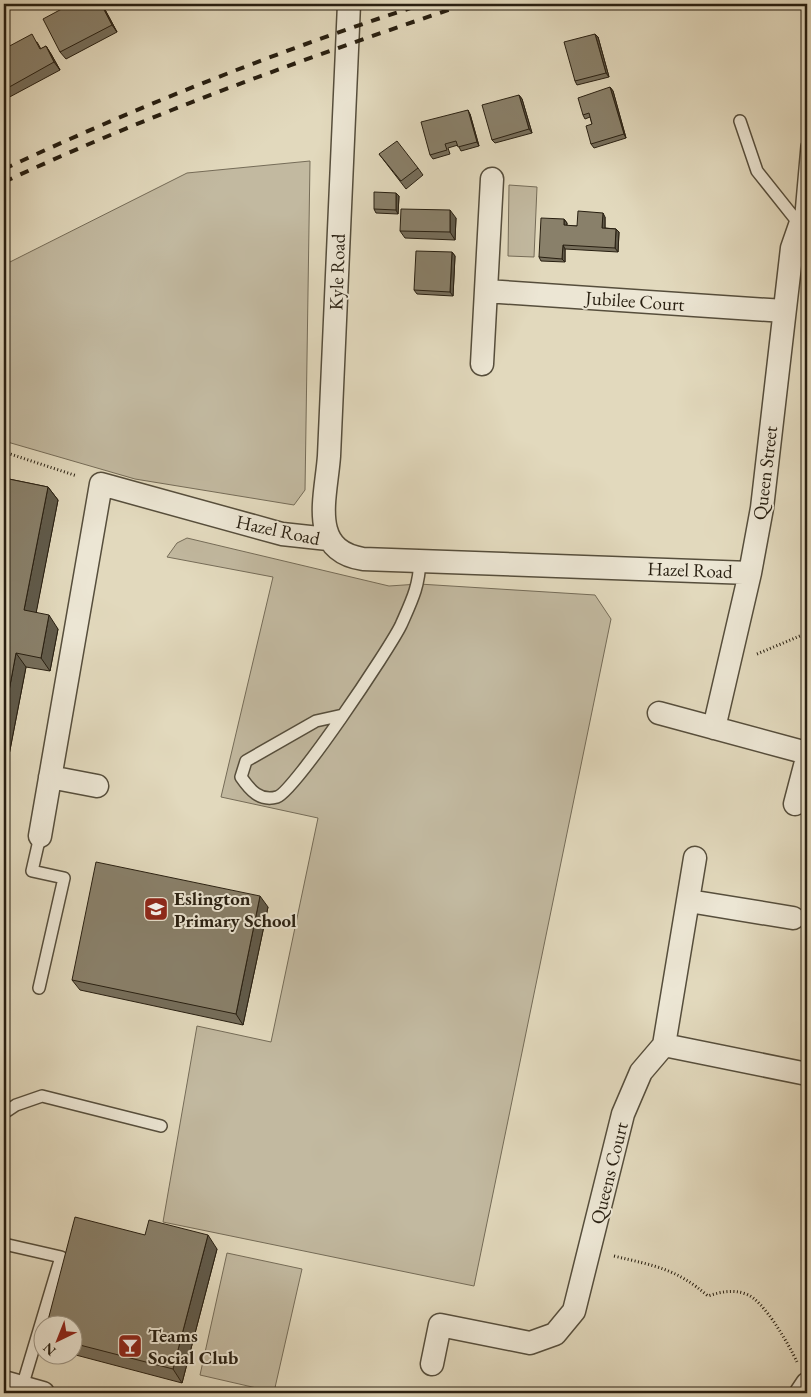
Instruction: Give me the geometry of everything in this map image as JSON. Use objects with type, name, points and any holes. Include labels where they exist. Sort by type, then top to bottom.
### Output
[{"type":"street","name":"Kyle Road","points":[[328,539],[325,531],[325,510],[330,456],[349,4]]},
{"type":"street","points":[[482,364],[492,179]]},
{"type":"street","name":"Queen Street","points":[[714,728],[750,573],[762,508],[792,248],[804,223]]},
{"type":"street","name":"Jubilee Court","points":[[486,291],[784,311]]},
{"type":"street","name":"Hazel Road","points":[[102,484],[282,534],[328,539],[333,547],[342,554],[352,557],[750,573]]},
{"type":"street","points":[[40,836],[102,484]]},
{"type":"street","points":[[659,713],[807,753]]},
{"type":"street","points":[[795,804],[807,758]]},
{"type":"street","points":[[50,777],[97,786]]},
{"type":"street","points":[[695,858],[664,1045],[807,1074]]},
{"type":"street","points":[[689,901],[793,918]]},
{"type":"street","name":"Queens Court","points":[[432,1364],[440,1325],[530,1343],[555,1334],[574,1311],[623,1114],[641,1072],[664,1045]]},
{"type":"street","points":[[801,1393],[804,1376]]},
{"type":"lane","points":[[740,121],[757,171],[804,223]]},
{"type":"lane","points":[[804,223],[807,146]]},
{"type":"lane","points":[[343,714],[316,721],[246,761],[241,777],[251,791],[265,799],[280,796],[323,746],[400,627],[419,584],[420,560]]},
{"type":"lane","points":[[39,988],[64,878],[32,871],[40,836]]},
{"type":"lane","points":[[4,1113],[16,1105],[42,1096],[161,1126]]},
{"type":"lane","points":[[4,1244],[61,1257],[23,1387]]},
{"type":"path","points":[[4,452],[102,484]]},
{"type":"path","points":[[729,666],[807,633]]},
{"type":"path","points":[[589,1250],[673,1271],[690,1281],[708,1296],[727,1290],[747,1294],[766,1312],[789,1344],[804,1376]]},
{"type":"shaded area","points":[[310,161],[305,490],[294,505],[135,479],[4,441],[4,265],[187,173]]},
{"type":"shaded area","points":[[509,185],[537,187],[534,257],[508,256]]},
{"type":"shaded area","points":[[187,538],[389,586],[419,584],[595,595],[611,619],[474,1286],[163,1222],[197,1026],[271,1042],[318,818],[221,797],[273,577],[167,557],[177,543]]},
{"type":"shaded area","points":[[227,1253],[302,1269],[274,1392],[200,1375]]},
{"type":"building","points":[[71,4],[101,4],[112,25],[60,52],[43,19]]},
{"type":"building","points":[[32,34],[40,49],[46,46],[54,62],[4,90],[4,49]]},
{"type":"building","points":[[595,34],[606,73],[575,81],[564,42]]},
{"type":"building","points":[[610,87],[624,134],[591,144],[586,126],[592,124],[589,113],[583,115],[578,98]]},
{"type":"building","points":[[519,95],[529,129],[492,140],[482,105]]},
{"type":"building","points":[[468,110],[477,142],[458,147],[456,141],[445,144],[447,150],[430,155],[421,122]]},
{"type":"building","points":[[397,141],[418,168],[401,181],[379,154]]},
{"type":"building","points":[[374,192],[396,193],[396,210],[374,209]]},
{"type":"building","points":[[401,209],[450,210],[450,232],[400,231]]},
{"type":"building","points":[[578,211],[603,213],[602,228],[616,229],[615,248],[563,245],[562,259],[539,257],[541,218],[564,219],[564,225],[577,226]]},
{"type":"building","points":[[416,251],[452,252],[450,292],[414,290]]},
{"type":"building","points":[[4,478],[48,487],[24,610],[49,615],[41,658],[16,653],[4,718]]},
{"type":"building","points":[[96,862],[260,896],[236,1014],[72,980]]},
{"type":"building","points":[[75,1217],[145,1235],[149,1220],[208,1235],[173,1369],[82,1346],[82,1314],[50,1314]]},
{"type":"railway","points":[[4,169],[106,123],[210,80],[316,40],[423,4]]},
{"type":"railway","points":[[4,182],[117,132],[232,87],[466,4]]},
{"type":"place","name":"Eslington Primary School","points":[[156,909]]},
{"type":"place","name":"Teams Social Club","points":[[130,1346]]}]
